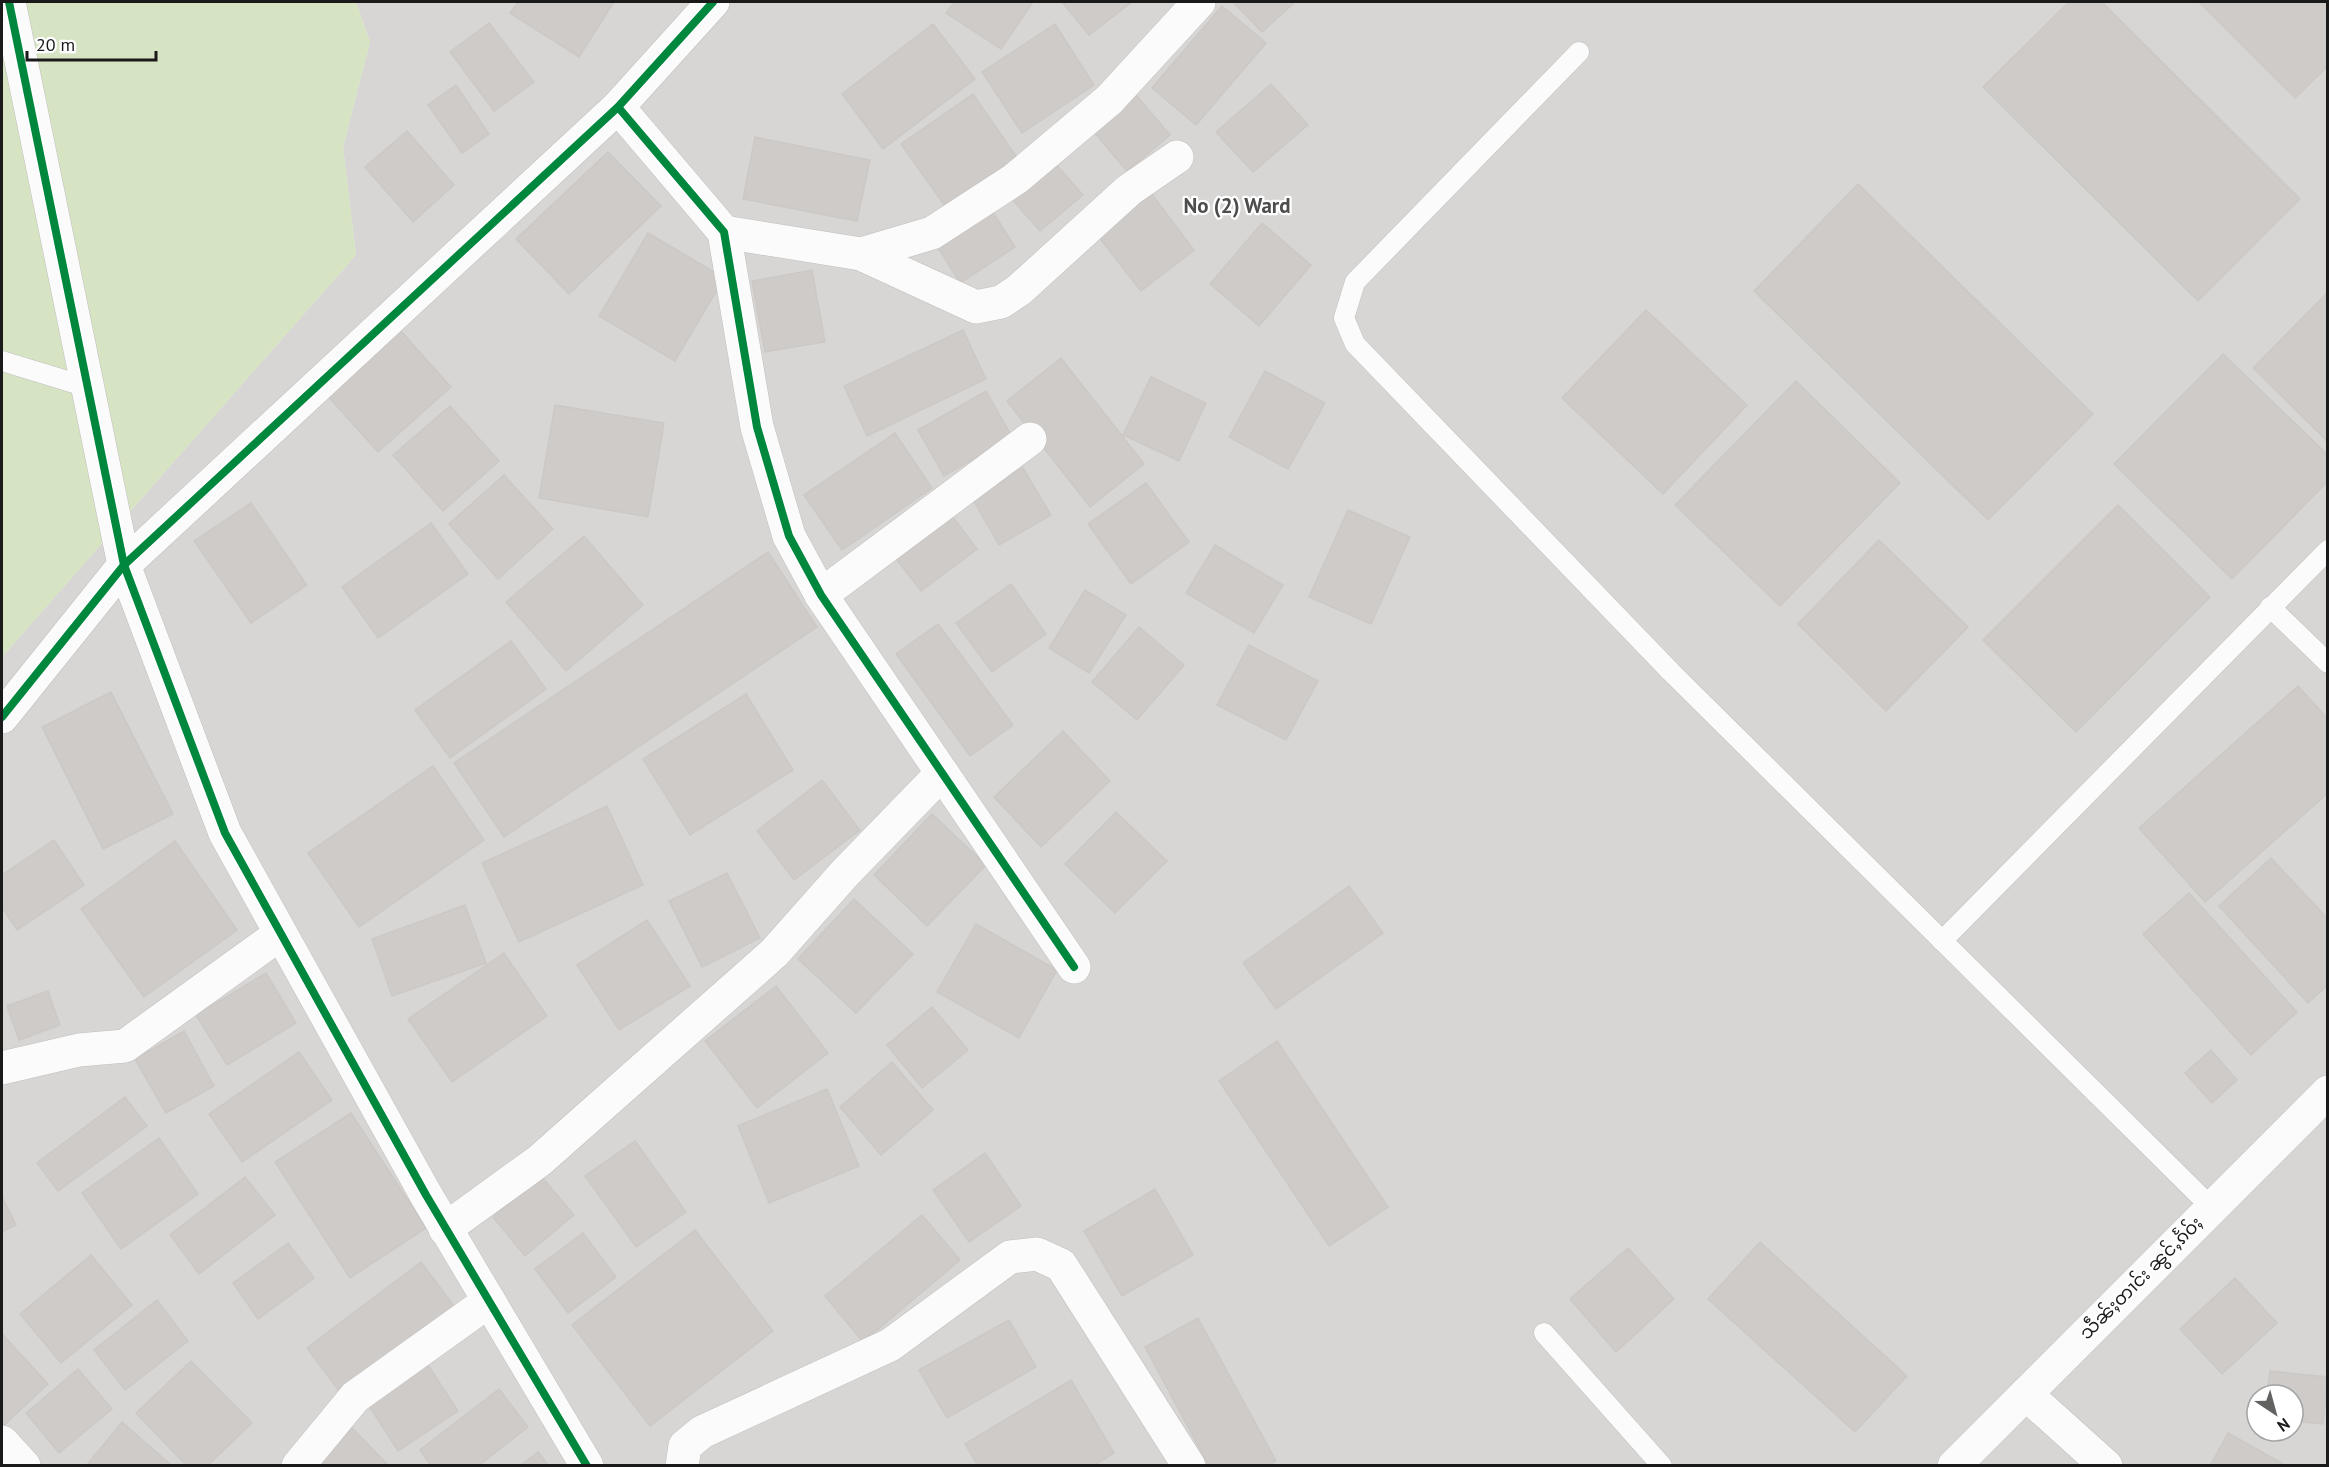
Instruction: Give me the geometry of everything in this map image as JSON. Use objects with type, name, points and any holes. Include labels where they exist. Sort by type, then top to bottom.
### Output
[{"type":"street","points":[[9,2],[124,565],[225,833],[445,1229],[586,1466]]},
{"type":"street","points":[[2,717],[124,565],[618,106],[713,2]]},
{"type":"street","points":[[861,254],[932,233],[1015,179],[1109,100],[1199,2]]},
{"type":"street","points":[[618,106],[724,232],[757,427],[789,536],[821,595],[1074,967]]},
{"type":"street","points":[[724,232],[861,254],[976,307],[1001,302],[1019,290],[1129,190],[1177,157]]},
{"type":"street","points":[[821,595],[1030,439]]},
{"type":"street","points":[[445,1229],[539,1161],[774,953],[845,873],[942,773]]},
{"type":"street","points":[[2,1068],[79,1050],[125,1046],[280,934]]},
{"type":"street","name":"သဵၼ်ႈတၢင်း ၼွင်ႇၵႅဝ်ႈ","points":[[1954,1466],[2328,1092]]},
{"type":"street","points":[[682,1466],[685,1446],[702,1432],[890,1345],[1010,1257],[1037,1254],[1061,1265],[1189,1466]]},
{"type":"street","points":[[298,1466],[356,1397],[489,1301]]},
{"type":"street","points":[[2026,1394],[2106,1466]]},
{"type":"street","points":[[2,1442],[24,1466]]},
{"type":"lane","points":[[1579,52],[1355,282],[1344,318],[1355,344],[1671,672],[2211,1207]]},
{"type":"lane","points":[[2,361],[87,387]]},
{"type":"lane","points":[[1942,941],[2328,550]]},
{"type":"lane","points":[[2271,607],[2328,663]]},
{"type":"lane","points":[[1544,1333],[1662,1466]]},
{"type":"shaded area","points":[[356,2],[2327,2],[2327,1465],[2,1466],[2,657],[356,255],[343,147],[370,42]]},
{"type":"green space","points":[[2,2],[356,2],[370,42],[343,147],[356,255],[2,657]]},
{"type":"building","points":[[518,2],[614,2],[579,57],[510,13]]},
{"type":"building","points":[[954,2],[1033,2],[1001,49],[946,13]]},
{"type":"building","points":[[1062,2],[1132,2],[1089,35]]},
{"type":"building","points":[[1233,2],[1293,2],[1294,3],[1262,32]]},
{"type":"building","points":[[2069,2],[2102,2],[2300,199],[2198,301],[1983,87]]},
{"type":"building","points":[[2199,2],[2328,2],[2328,66],[2295,98]]},
{"type":"building","points":[[1222,6],[1266,43],[1196,125],[1152,88]]},
{"type":"building","points":[[489,23],[534,82],[494,111],[450,52]]},
{"type":"building","points":[[933,24],[975,79],[883,149],[842,94]]},
{"type":"building","points":[[1055,24],[1094,85],[1022,133],[982,72]]},
{"type":"building","points":[[1271,84],[1308,125],[1253,172],[1216,132]]},
{"type":"building","points":[[456,85],[489,134],[462,153],[428,105]]},
{"type":"building","points":[[1130,88],[1170,135],[1127,171],[1087,124]]},
{"type":"building","points":[[973,94],[1018,159],[947,209],[901,144]]},
{"type":"building","points":[[407,131],[454,185],[413,222],[365,167]]},
{"type":"building","points":[[755,137],[870,160],[857,221],[743,199]]},
{"type":"building","points":[[608,152],[661,206],[569,294],[516,239]]},
{"type":"building","points":[[1053,161],[1083,195],[1040,231],[1010,197]]},
{"type":"building","points":[[1858,184],[2093,414],[1988,520],[1754,291]]},
{"type":"building","points":[[1148,189],[1194,250],[1141,291],[1094,231]]},
{"type":"building","points":[[989,206],[1015,247],[960,283],[934,241]]},
{"type":"building","points":[[1262,223],[1311,265],[1259,326],[1210,284]]},
{"type":"building","points":[[648,233],[724,278],[675,361],[599,316]]},
{"type":"building","points":[[812,270],[825,342],[765,352],[752,281]]},
{"type":"building","points":[[2328,292],[2328,442],[2253,368]]},
{"type":"building","points":[[1646,310],[1747,405],[1663,494],[1562,398]]},
{"type":"building","points":[[398,328],[451,387],[378,452],[325,393]]},
{"type":"building","points":[[963,330],[986,379],[867,436],[844,386]]},
{"type":"building","points":[[2223,354],[2328,455],[2328,481],[2232,579],[2114,464]]},
{"type":"building","points":[[1061,358],[1144,464],[1090,507],[1007,401]]},
{"type":"building","points":[[1265,371],[1325,403],[1288,469],[1229,437]]},
{"type":"building","points":[[1151,377],[1206,403],[1179,461],[1123,435]]},
{"type":"building","points":[[1796,381],[1900,483],[1780,606],[1675,505]]},
{"type":"building","points":[[986,391],[1012,437],[944,476],[918,430]]},
{"type":"building","points":[[555,405],[664,423],[648,517],[539,498]]},
{"type":"building","points":[[450,406],[499,461],[443,511],[393,455]]},
{"type":"building","points":[[895,433],[932,488],[842,550],[804,495]]},
{"type":"building","points":[[1023,468],[1051,515],[999,545],[972,498]]},
{"type":"building","points":[[504,475],[553,529],[498,579],[449,524]]},
{"type":"building","points":[[1146,483],[1189,542],[1131,584],[1088,524]]},
{"type":"building","points":[[251,503],[307,585],[251,623],[194,541]]},
{"type":"building","points":[[2118,505],[2210,597],[2076,732],[1983,640]]},
{"type":"building","points":[[1348,510],[1410,537],[1371,624],[1309,597]]},
{"type":"building","points":[[950,513],[977,549],[921,591],[893,555]]},
{"type":"building","points":[[431,523],[468,574],[378,638],[342,587]]},
{"type":"building","points":[[584,536],[643,605],[566,671],[506,602]]},
{"type":"building","points":[[1879,540],[1968,627],[1886,711],[1798,624]]},
{"type":"building","points":[[1215,545],[1283,585],[1254,633],[1186,593]]},
{"type":"building","points":[[768,552],[817,627],[504,837],[454,763]]},
{"type":"building","points":[[1011,584],[1046,634],[992,672],[956,623]]},
{"type":"building","points":[[1085,590],[1126,615],[1089,673],[1049,648]]},
{"type":"building","points":[[938,624],[1013,725],[970,756],[896,654]]},
{"type":"building","points":[[1139,627],[1184,665],[1137,720],[1092,682]]},
{"type":"building","points":[[511,641],[546,689],[450,758],[415,710]]},
{"type":"building","points":[[1249,645],[1318,681],[1286,740],[1217,705]]},
{"type":"building","points":[[2298,686],[2328,719],[2328,793],[2205,902],[2139,828]]},
{"type":"building","points":[[111,692],[173,814],[103,849],[42,727]]},
{"type":"building","points":[[746,694],[793,770],[690,835],[643,759]]},
{"type":"building","points":[[1063,731],[1110,781],[1041,847],[994,797]]},
{"type":"building","points":[[433,766],[484,840],[359,927],[308,853]]},
{"type":"building","points":[[822,780],[860,830],[794,880],[757,831]]},
{"type":"building","points":[[607,806],[643,885],[519,942],[482,863]]},
{"type":"building","points":[[1116,812],[1167,861],[1115,913],[1065,864]]},
{"type":"building","points":[[932,814],[986,865],[927,926],[874,875]]},
{"type":"building","points":[[54,840],[84,885],[17,930],[2,907],[2,875]]},
{"type":"building","points":[[175,841],[237,930],[144,997],[81,909]]},
{"type":"building","points":[[2271,858],[2328,919],[2328,985],[2308,1003],[2219,906]]},
{"type":"building","points":[[727,873],[760,938],[702,967],[669,901]]},
{"type":"building","points":[[1349,886],[1383,933],[1276,1009],[1243,963]]},
{"type":"building","points":[[2189,893],[2297,1012],[2251,1055],[2143,934]]},
{"type":"building","points":[[854,899],[913,954],[856,1013],[798,959]]},
{"type":"building","points":[[465,905],[486,963],[392,996],[372,939]]},
{"type":"building","points":[[647,920],[690,986],[619,1030],[577,965]]},
{"type":"building","points":[[976,924],[1057,970],[1019,1038],[937,992]]},
{"type":"building","points":[[504,953],[547,1016],[452,1082],[408,1019]]},
{"type":"building","points":[[266,973],[296,1023],[227,1065],[196,1015]]},
{"type":"building","points":[[776,986],[828,1053],[757,1108],[705,1041]]},
{"type":"building","points":[[48,991],[60,1025],[19,1040],[7,1006]]},
{"type":"building","points":[[932,1007],[968,1050],[922,1088],[887,1045]]},
{"type":"building","points":[[184,1031],[214,1086],[166,1113],[135,1059]]},
{"type":"building","points":[[1277,1041],[1388,1207],[1329,1246],[1219,1081]]},
{"type":"building","points":[[2211,1050],[2237,1080],[2212,1103],[2185,1073]]},
{"type":"building","points":[[299,1052],[332,1100],[242,1162],[209,1114]]},
{"type":"building","points":[[892,1062],[933,1110],[881,1155],[840,1107]]},
{"type":"building","points":[[827,1089],[859,1166],[769,1203],[738,1126]]},
{"type":"building","points":[[125,1097],[147,1126],[58,1191],[37,1163]]},
{"type":"building","points":[[351,1113],[426,1228],[350,1278],[275,1162]]},
{"type":"building","points":[[159,1138],[198,1194],[121,1249],[82,1193]]},
{"type":"building","points":[[635,1141],[686,1212],[636,1247],[585,1176]]},
{"type":"building","points":[[985,1153],[1021,1206],[969,1242],[933,1190]]},
{"type":"building","points":[[541,1176],[574,1215],[525,1256],[493,1217]]},
{"type":"building","points":[[245,1177],[275,1215],[199,1274],[170,1235]]},
{"type":"building","points":[[1155,1189],[1193,1255],[1122,1296],[1084,1231]]},
{"type":"building","points":[[2,1197],[16,1225],[2,1232]]},
{"type":"building","points":[[922,1215],[960,1260],[863,1342],[825,1296]]},
{"type":"building","points":[[695,1230],[773,1331],[650,1426],[572,1325]]},
{"type":"building","points":[[583,1233],[616,1277],[568,1313],[535,1269]]},
{"type":"building","points":[[1760,1242],[1907,1376],[1855,1432],[1708,1299]]},
{"type":"building","points":[[288,1243],[314,1278],[258,1319],[233,1283]]},
{"type":"building","points":[[1628,1248],[1674,1299],[1616,1352],[1570,1299]]},
{"type":"building","points":[[91,1255],[132,1305],[61,1363],[20,1314]]},
{"type":"building","points":[[421,1262],[457,1310],[342,1395],[307,1348]]},
{"type":"building","points":[[2235,1278],[2277,1323],[2222,1374],[2180,1329]]},
{"type":"building","points":[[157,1300],[188,1341],[125,1390],[94,1350]]},
{"type":"building","points":[[1198,1318],[1276,1461],[1267,1466],[1209,1466],[1145,1347]]},
{"type":"building","points":[[1009,1320],[1036,1367],[947,1418],[919,1370]]},
{"type":"building","points":[[2,1336],[48,1384],[3,1426]]},
{"type":"building","points":[[424,1359],[458,1411],[398,1451],[364,1398]]},
{"type":"building","points":[[191,1361],[252,1423],[207,1466],[187,1466],[136,1413]]},
{"type":"building","points":[[78,1369],[112,1409],[59,1453],[26,1413]]},
{"type":"building","points":[[2270,1371],[2328,1377],[2323,1424],[2305,1422],[2305,1383],[2268,1383]]},
{"type":"building","points":[[1071,1380],[1114,1453],[1093,1466],[978,1466],[965,1444]]},
{"type":"building","points":[[499,1389],[528,1427],[478,1466],[431,1466],[420,1450]]},
{"type":"building","points":[[122,1422],[172,1466],[86,1466]]},
{"type":"building","points":[[352,1428],[389,1466],[314,1466]]},
{"type":"building","points":[[2228,1433],[2287,1466],[2210,1466]]},
{"type":"building","points":[[538,1452],[549,1466],[520,1466]]},
{"type":"cycle path","points":[[9,2],[124,565],[225,833],[426,1195],[587,1466]]},
{"type":"cycle path","points":[[2,717],[124,565],[618,107],[713,2]]},
{"type":"cycle path","points":[[618,107],[724,232],[757,427],[789,536],[821,595],[1074,967]]},
{"type":"district","name":"No (2) Ward","points":[[1237,206]]}]
